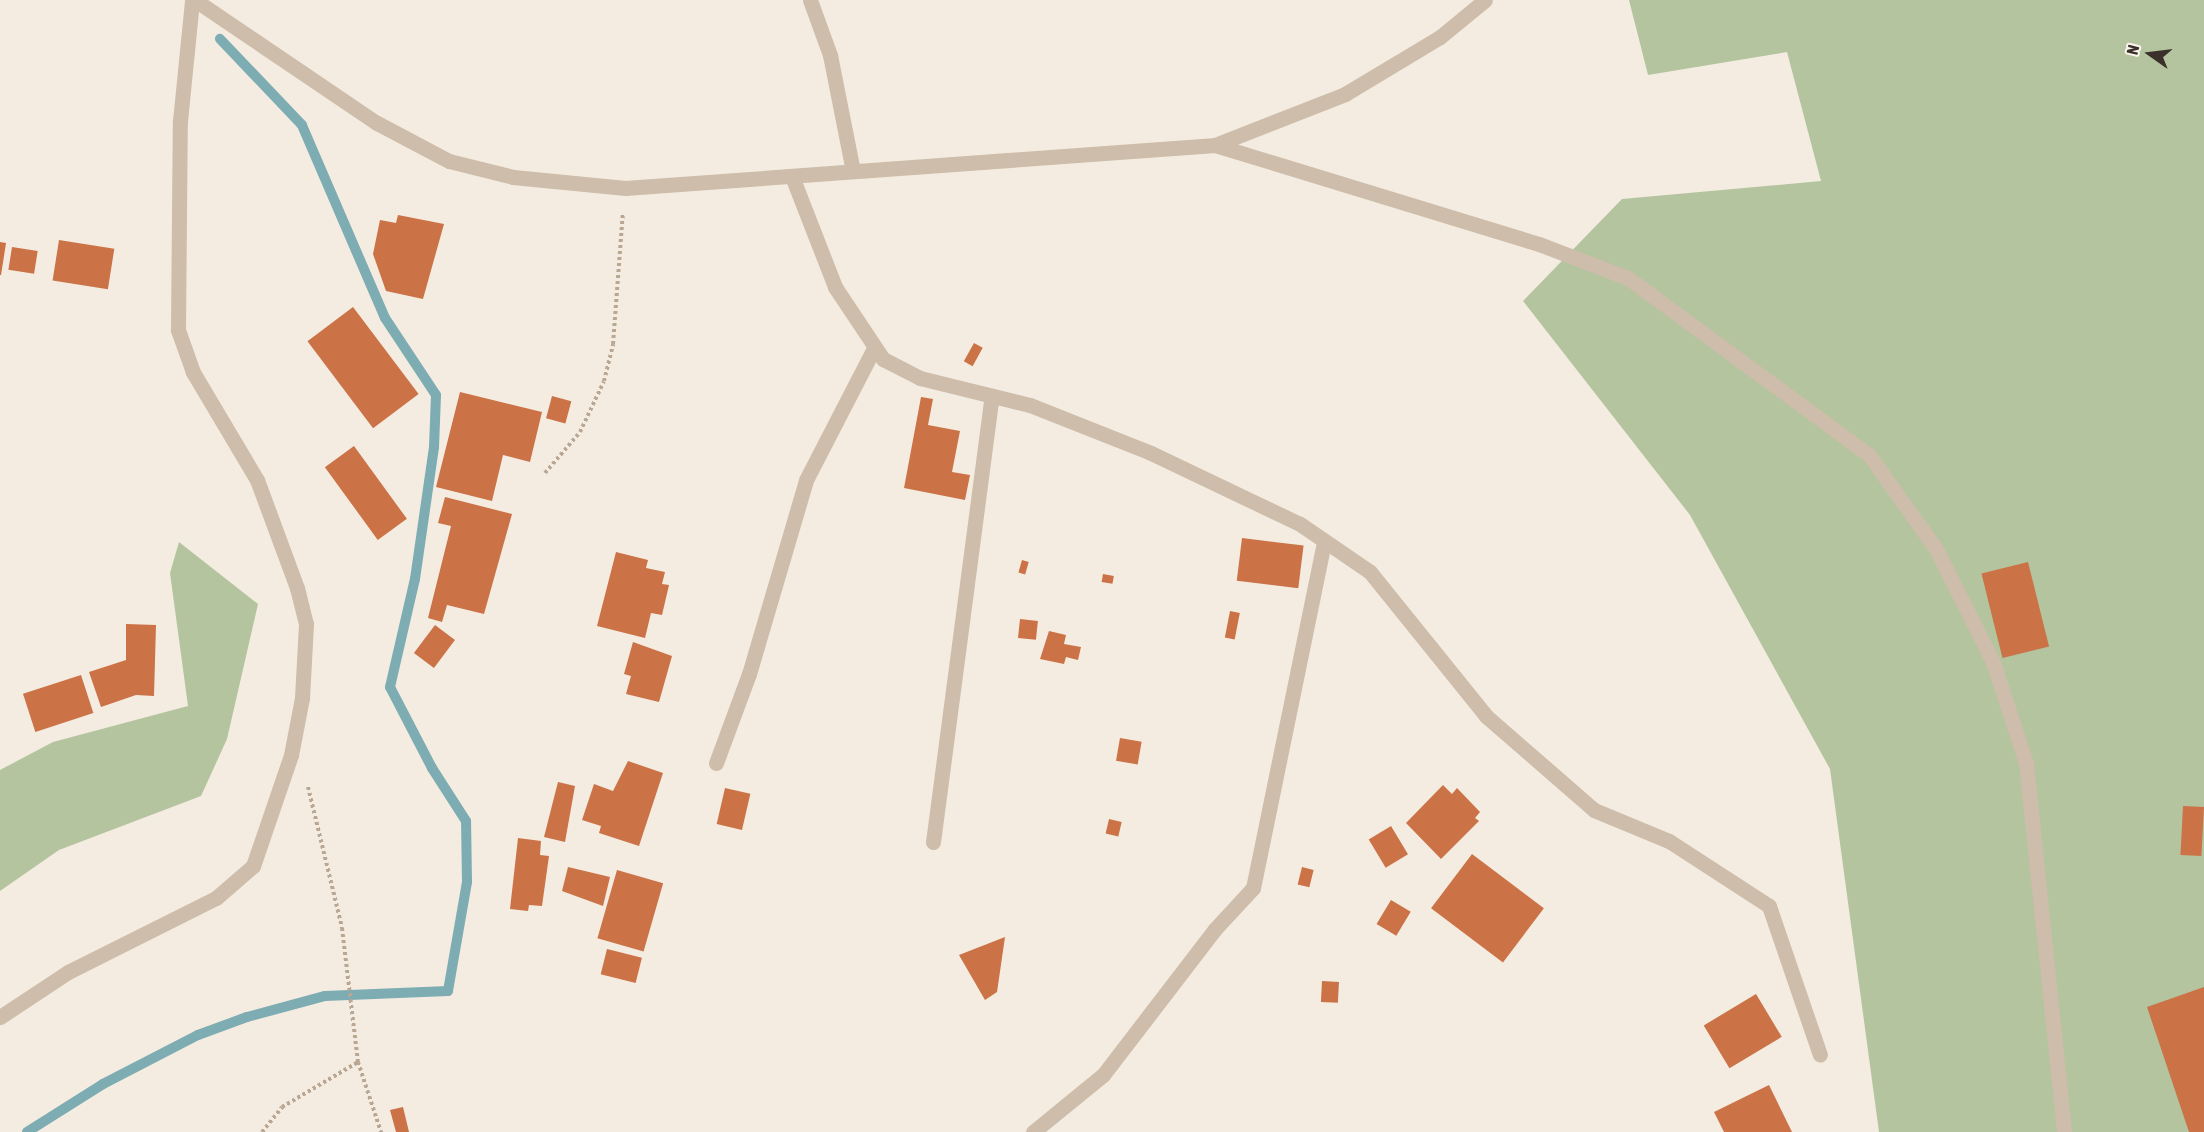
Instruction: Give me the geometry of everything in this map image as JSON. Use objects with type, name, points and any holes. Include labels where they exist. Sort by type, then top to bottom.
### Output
[{"type":"street","points":[[0,1017],[68,972],[216,898],[253,866],[291,755],[308,661],[306,624],[297,588],[257,480],[193,372],[178,330],[180,121],[194,0],[377,123],[449,161],[513,177],[625,188],[793,179],[853,171],[1215,145],[1345,94],[1440,36],[1485,0]]},
{"type":"street","points":[[810,0],[830,55],[853,171]]},
{"type":"street","points":[[1215,145],[1539,244],[1628,278],[1869,455],[1936,549],[1993,662],[2026,763],[2064,1132]]},
{"type":"street","points":[[793,179],[835,287],[873,350],[906,373],[1030,405],[1150,453],[1300,524],[1370,572],[1486,716],[1594,810],[1669,841],[1769,906],[1820,1055]]},
{"type":"street","points":[[716,763],[749,674],[806,480],[873,350]]},
{"type":"street","points":[[933,842],[992,396]]},
{"type":"street","points":[[1033,1132],[1103,1075],[1215,929],[1253,888],[1324,542]]},
{"type":"path","points":[[545,474],[580,432],[604,381],[613,344],[625,188]]},
{"type":"path","points":[[291,755],[307,783],[342,928],[358,1062],[381,1132]]},
{"type":"path","points":[[262,1132],[282,1107],[358,1062]]},
{"type":"green space","points":[[1629,0],[2204,0],[2204,1132],[1879,1132],[1830,769],[1690,515],[1523,301],[1622,199],[1821,181],[1787,52],[1648,75]]},
{"type":"green space","points":[[179,542],[258,604],[227,739],[201,796],[59,850],[0,891],[0,770],[53,742],[188,706],[170,573]]},
{"type":"building","points":[[398,215],[444,224],[423,299],[386,291],[373,254],[380,220],[396,223]]},
{"type":"building","points":[[59,240],[114,249],[108,289],[53,280]]},
{"type":"building","points":[[0,242],[6,243],[1,275],[0,275]]},
{"type":"building","points":[[12,247],[38,251],[34,274],[8,270]]},
{"type":"building","points":[[353,307],[419,394],[373,428],[307,341]]},
{"type":"building","points":[[974,343],[983,348],[973,366],[964,361]]},
{"type":"building","points":[[460,392],[542,412],[530,462],[503,455],[492,501],[436,487]]},
{"type":"building","points":[[552,396],[571,401],[565,423],[546,418]]},
{"type":"building","points":[[921,397],[933,399],[928,425],[960,431],[952,472],[970,475],[965,500],[904,488]]},
{"type":"building","points":[[354,446],[407,519],[378,540],[325,467]]},
{"type":"building","points":[[445,497],[512,514],[484,614],[447,605],[442,622],[428,618],[451,526],[438,523]]},
{"type":"building","points":[[1242,538],[1304,546],[1298,588],[1237,581]]},
{"type":"building","points":[[616,552],[648,560],[646,568],[665,572],[662,584],[669,585],[662,615],[651,613],[645,638],[597,626]]},
{"type":"building","points":[[1022,560],[1029,562],[1025,574],[1018,572]]},
{"type":"building","points":[[2028,562],[2049,646],[2002,658],[1981,574]]},
{"type":"building","points":[[1103,574],[1114,576],[1112,584],[1102,582]]},
{"type":"building","points":[[1230,611],[1240,613],[1235,639],[1225,638]]},
{"type":"building","points":[[1020,619],[1038,621],[1036,640],[1018,638]]},
{"type":"building","points":[[126,624],[156,625],[154,696],[136,695],[101,707],[89,672],[126,660]]},
{"type":"building","points":[[435,625],[455,640],[434,668],[414,653]]},
{"type":"building","points":[[1049,631],[1066,635],[1064,644],[1081,647],[1078,660],[1066,657],[1064,664],[1040,659]]},
{"type":"building","points":[[633,642],[672,656],[659,702],[626,694],[631,676],[624,674]]},
{"type":"building","points":[[81,675],[93,713],[35,732],[23,694]]},
{"type":"building","points":[[1120,738],[1142,742],[1138,764],[1116,761]]},
{"type":"building","points":[[628,761],[663,773],[639,846],[599,833],[601,826],[582,820],[594,784],[613,791]]},
{"type":"building","points":[[558,782],[575,786],[565,842],[544,837]]},
{"type":"building","points":[[1443,785],[1452,794],[1457,788],[1480,812],[1475,818],[1479,821],[1441,859],[1406,823]]},
{"type":"building","points":[[725,788],[750,794],[742,830],[717,824]]},
{"type":"building","points":[[2183,806],[2204,807],[2201,856],[2180,855]]},
{"type":"building","points":[[1109,819],[1122,822],[1118,837],[1106,834]]},
{"type":"building","points":[[1391,826],[1408,854],[1386,868],[1369,839]]},
{"type":"building","points":[[518,838],[541,841],[540,855],[549,856],[542,906],[529,905],[528,911],[510,909]]},
{"type":"building","points":[[1472,854],[1544,908],[1503,962],[1431,908]]},
{"type":"building","points":[[568,867],[610,877],[603,906],[562,891]]},
{"type":"building","points":[[1302,867],[1314,870],[1309,887],[1298,884]]},
{"type":"building","points":[[617,870],[663,883],[644,951],[597,938]]},
{"type":"building","points":[[1391,900],[1411,912],[1396,936],[1377,924]]},
{"type":"building","points":[[1005,937],[997,992],[985,1000],[959,955]]},
{"type":"building","points":[[607,949],[642,958],[636,983],[601,974]]},
{"type":"building","points":[[1322,981],[1339,982],[1338,1003],[1321,1002]]},
{"type":"building","points":[[2204,987],[2204,1132],[2189,1132],[2147,1007]]},
{"type":"building","points":[[1756,994],[1782,1037],[1729,1068],[1704,1025]]},
{"type":"building","points":[[1769,1085],[1792,1132],[1724,1132],[1714,1112]]},
{"type":"building","points":[[403,1107],[409,1132],[396,1132],[390,1110]]},
{"type":"waterway","points":[[27,1132],[103,1084],[198,1035],[247,1017],[325,996],[448,991],[467,882],[466,821],[432,768],[390,687],[415,579],[434,447],[436,395],[385,318],[302,125],[220,39]]}]
